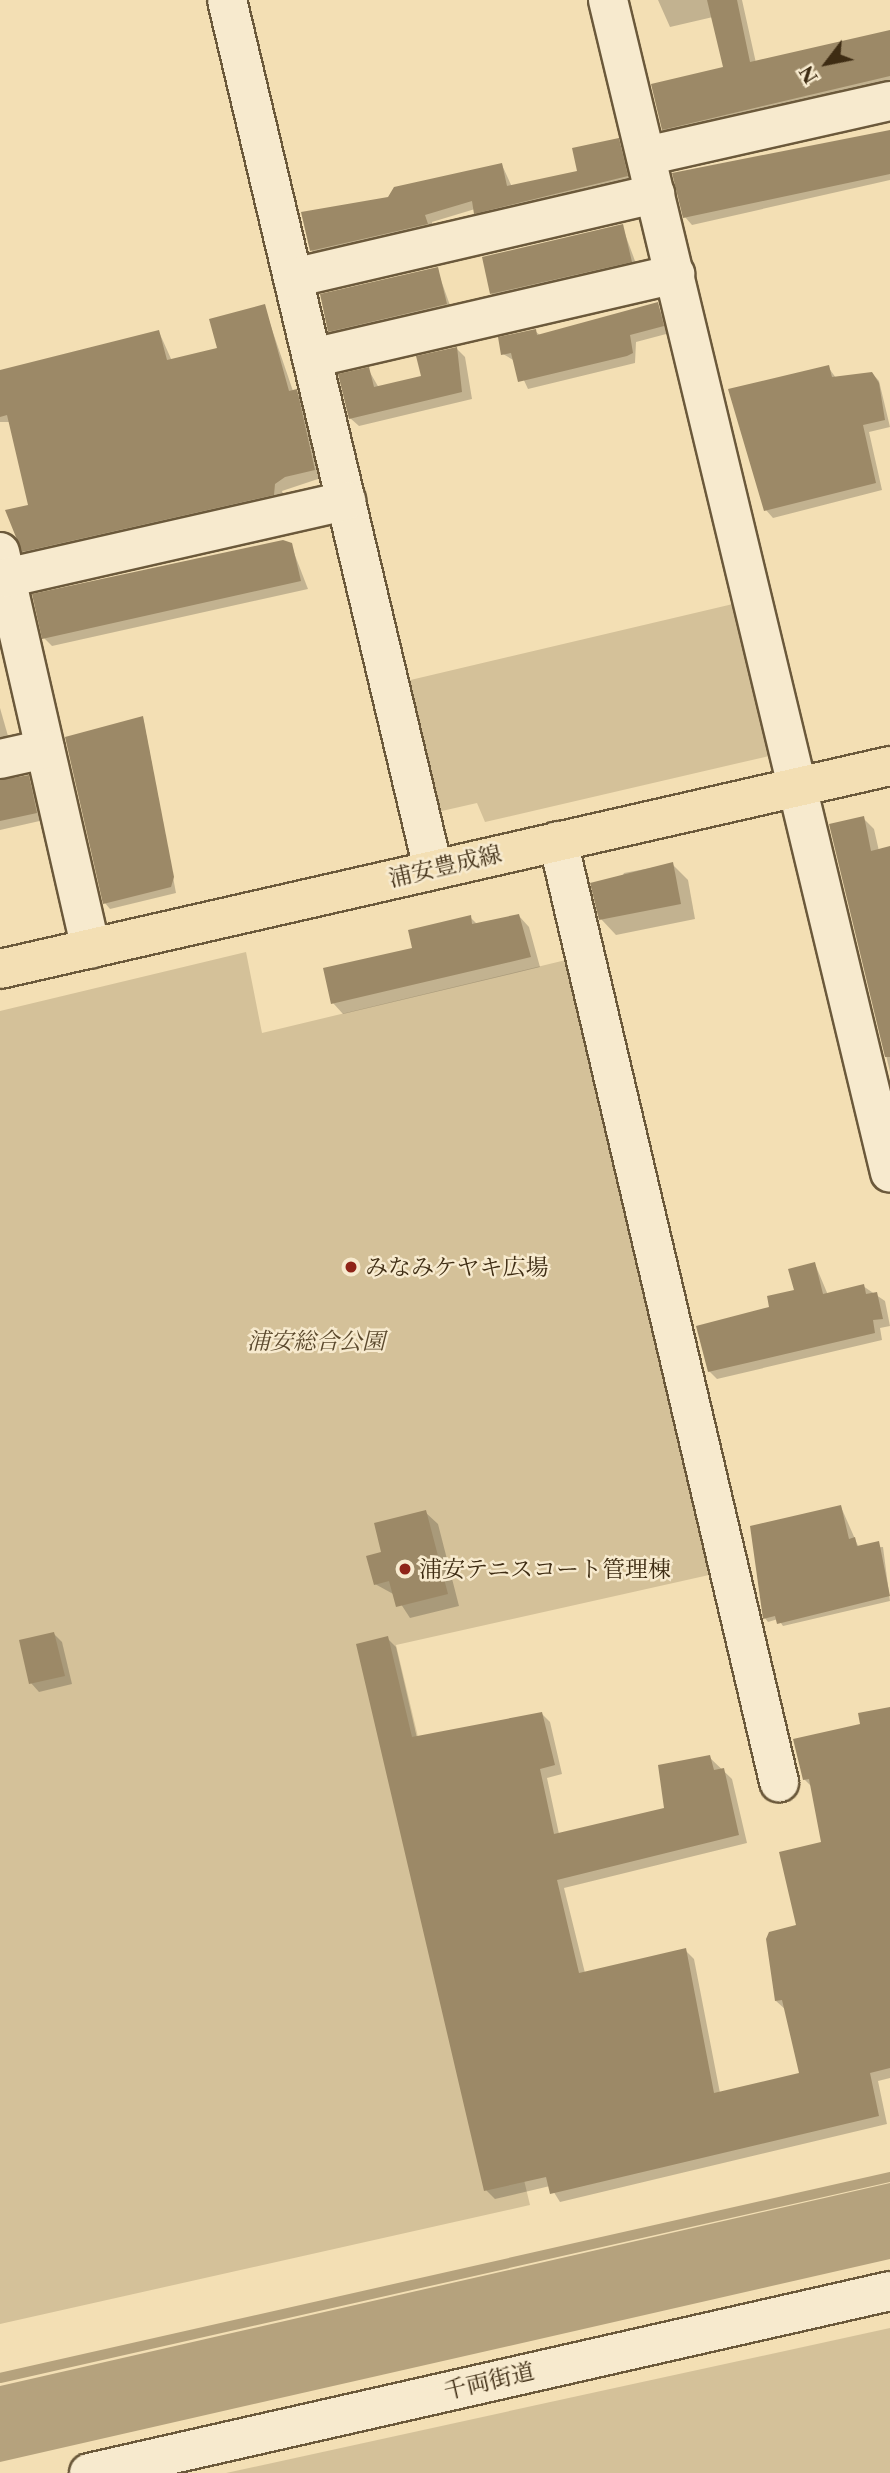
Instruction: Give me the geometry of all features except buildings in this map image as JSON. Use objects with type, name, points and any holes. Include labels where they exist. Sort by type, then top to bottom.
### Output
[{"type":"main road","name":"浦安豊成線","points":[[0,969],[890,766]]},
{"type":"street","points":[[227,0],[433,869]]},
{"type":"street","points":[[608,0],[801,787],[890,1173]]},
{"type":"street","points":[[646,156],[890,101]]},
{"type":"street","points":[[293,278],[656,194]]},
{"type":"street","points":[[312,358],[675,274]]},
{"type":"street","points":[[91,949],[45,749],[9,632],[3,565],[346,501]]},
{"type":"street","points":[[0,759],[45,749]]},
{"type":"street","points":[[558,841],[779,1782]]},
{"type":"street","name":"千両街道","points":[[89,2473],[890,2291]]},
{"type":"green space","points":[[733,604],[769,756],[485,822],[477,803],[433,813],[402,682]]},
{"type":"green space","name":"浦安総合公園","points":[[246,952],[262,1033],[570,959],[709,1575],[396,1645],[530,2205],[0,2324],[0,1011]]},
{"type":"green space","points":[[890,2328],[890,2473],[226,2473],[610,2389]]},
{"type":"shaded area","points":[[890,2183],[890,2259],[0,2462],[0,2386]]},
{"type":"waterway","points":[[0,2378],[890,2177]]},
{"type":"place","name":"みなみケヤキ広場","points":[[351,1267]]},
{"type":"place","name":"浦安テニスコート管理棟","points":[[405,1569]]}]
